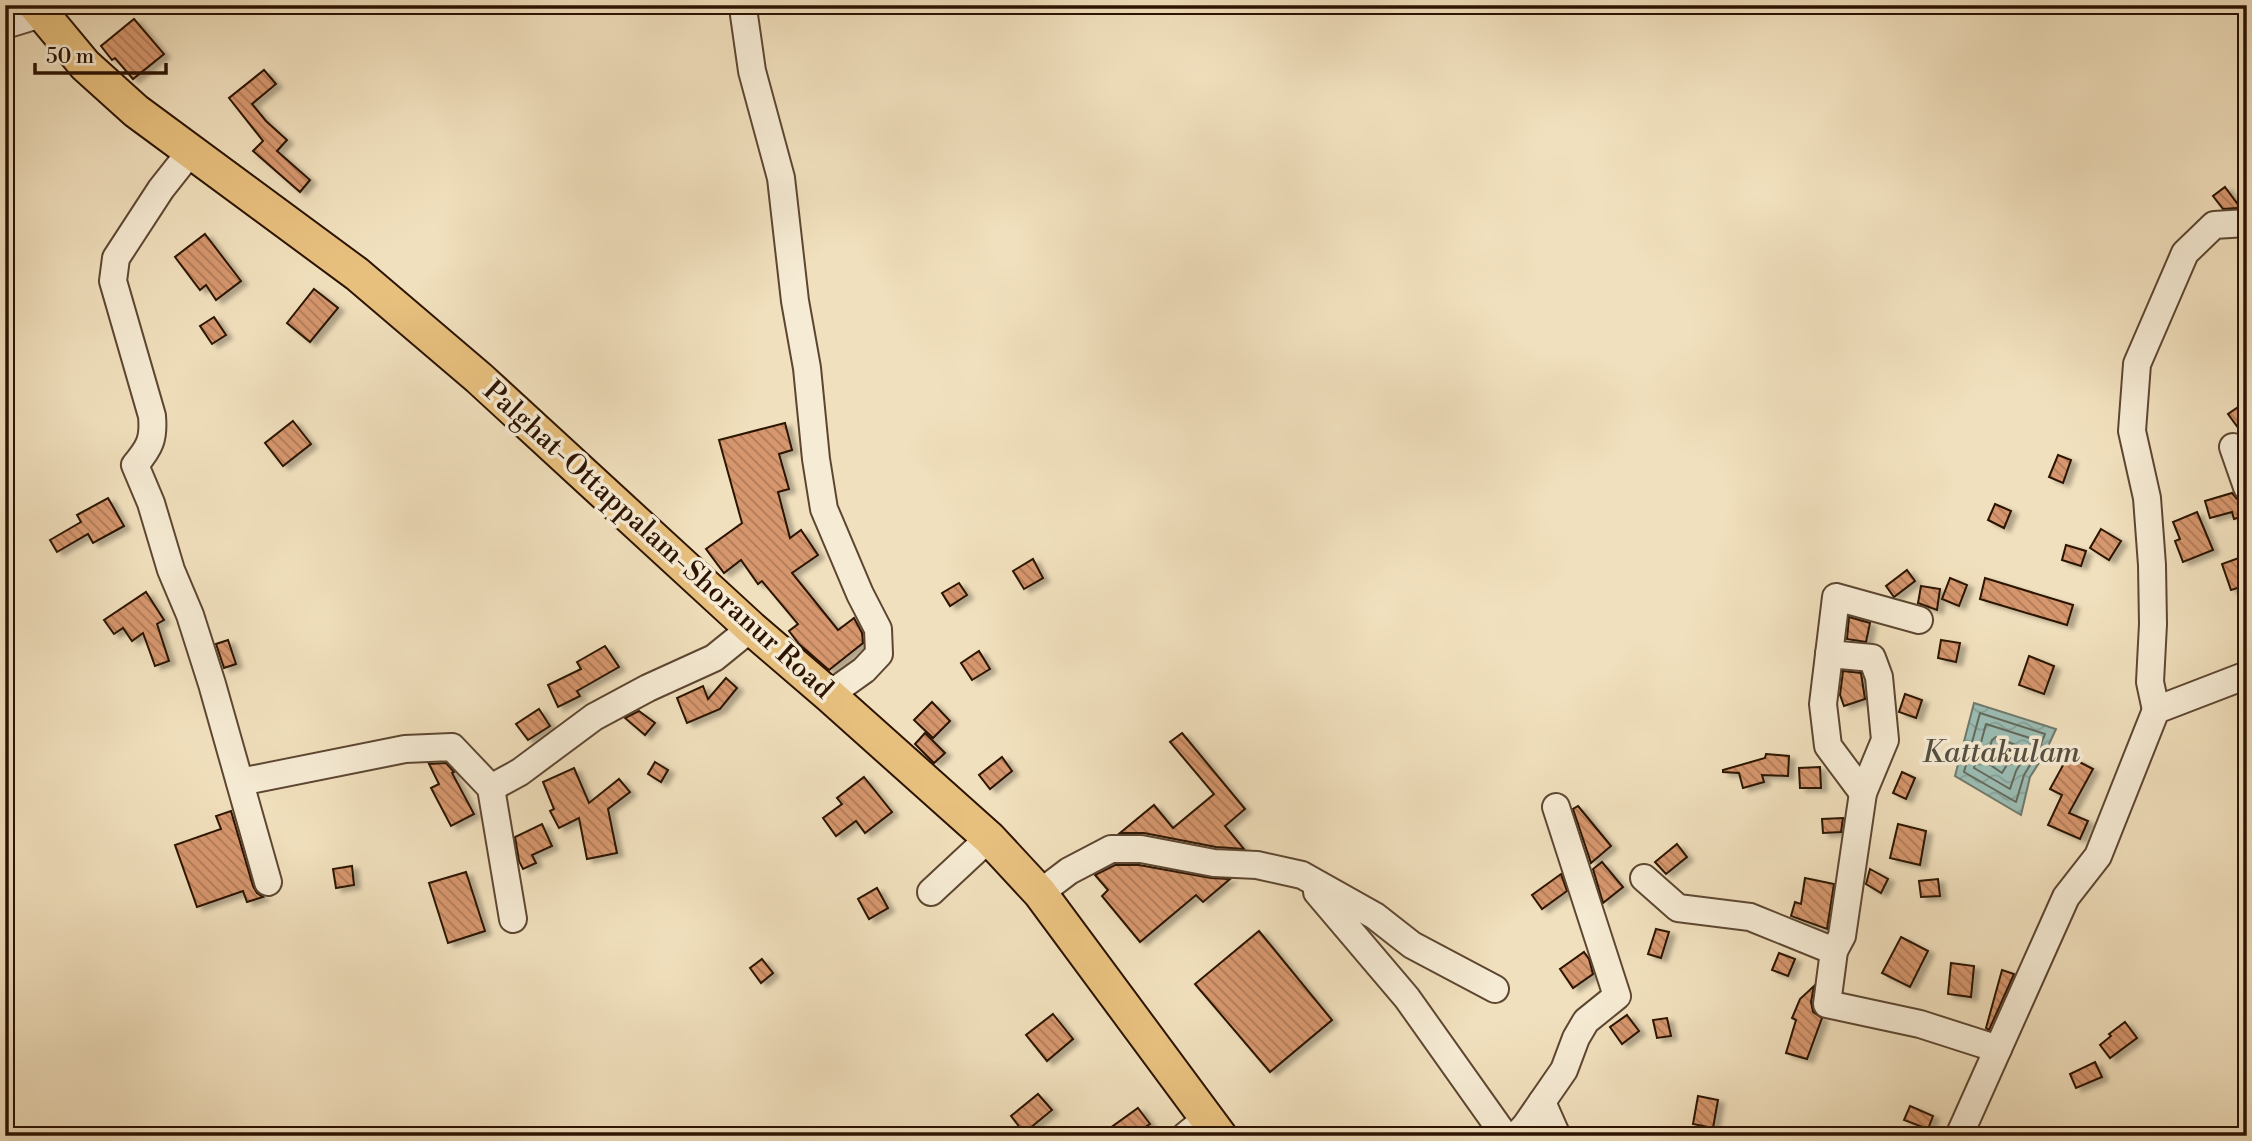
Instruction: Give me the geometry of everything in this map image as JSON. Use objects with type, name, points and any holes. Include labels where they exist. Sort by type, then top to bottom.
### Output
[{"type":"main road","name":"Palghat-Ottappalam-Shoranur Road","points":[[38,10],[85,65],[136,111],[357,274],[479,378],[751,628],[989,838],[1040,893],[1204,1130]]},
{"type":"street","points":[[745,5],[752,71],[781,178],[824,509],[878,629],[879,654],[864,670],[829,695]]},
{"type":"street","points":[[5,25],[38,10]]},
{"type":"street","points":[[191,151],[161,189],[116,258],[113,281],[152,416],[153,435],[146,451],[135,465],[151,503],[171,570],[190,615],[268,882]]},
{"type":"street","points":[[1959,1136],[2066,897],[2098,856],[2156,710],[2150,682],[2153,600],[2147,498],[2132,431],[2137,364],[2185,253],[2214,226],[2247,223]]},
{"type":"street","points":[[2233,447],[2247,487]]},
{"type":"street","points":[[1863,793],[1828,746],[1823,704],[1836,597],[1920,620]]},
{"type":"street","points":[[491,788],[520,772],[594,717],[714,657],[751,628]]},
{"type":"street","points":[[1829,654],[1872,658],[1879,677],[1885,740],[1863,793],[1842,936],[1834,951],[1827,1004],[1920,1024],[1998,1049]]},
{"type":"street","points":[[2156,710],[2247,675]]},
{"type":"street","points":[[240,782],[405,749],[452,747],[491,788],[513,919]]},
{"type":"street","points":[[1516,1136],[1564,1070],[1576,1038],[1586,1021],[1617,996],[1556,807]]},
{"type":"street","points":[[931,891],[989,838]]},
{"type":"street","points":[[1040,893],[1069,871],[1111,849],[1141,849],[1214,863],[1257,865],[1302,874],[1375,916],[1412,945],[1495,989]]},
{"type":"street","points":[[1302,874],[1407,998],[1505,1136]]},
{"type":"street","points":[[1644,878],[1678,908],[1749,917],[1834,951]]},
{"type":"street","points":[[1542,1102],[1557,1136]]},
{"type":"water","name":"Kattakulam","points":[[1974,703],[2056,729],[2030,777],[2021,815],[1955,776]]},
{"type":"building","points":[[134,19],[164,54],[133,79],[101,46]]},
{"type":"building","points":[[264,70],[276,84],[252,104],[287,140],[277,151],[310,180],[300,192],[253,151],[263,141],[229,98]]},
{"type":"building","points":[[2225,187],[2239,206],[2237,208],[2223,209],[2213,196]]},
{"type":"building","points":[[205,234],[241,281],[216,300],[206,285],[200,290],[175,257]]},
{"type":"building","points":[[314,289],[338,308],[310,342],[287,323]]},
{"type":"building","points":[[214,317],[226,335],[212,344],[200,326]]},
{"type":"building","points":[[2247,401],[2247,440],[2228,414]]},
{"type":"building","points":[[293,421],[311,444],[283,466],[265,443]]},
{"type":"building","points":[[785,423],[792,450],[779,454],[789,489],[778,492],[790,538],[801,530],[818,555],[792,573],[838,630],[854,618],[862,633],[863,643],[829,670],[799,644],[789,631],[798,624],[762,581],[758,584],[741,560],[724,573],[706,549],[742,523],[719,440]]},
{"type":"building","points":[[2058,455],[2071,460],[2063,483],[2049,477]]},
{"type":"building","points":[[2232,493],[2244,502],[2247,515],[2234,519],[2232,512],[2210,518],[2205,501]]},
{"type":"building","points":[[108,498],[124,526],[93,543],[88,534],[57,552],[50,540],[81,522],[77,515]]},
{"type":"building","points":[[1995,504],[2011,511],[2004,528],[1988,520]]},
{"type":"building","points":[[2197,512],[2213,550],[2183,562],[2175,541],[2180,539],[2173,522]]},
{"type":"building","points":[[2101,529],[2121,541],[2109,560],[2090,548]]},
{"type":"building","points":[[2066,545],[2086,551],[2081,566],[2062,560]]},
{"type":"building","points":[[2247,555],[2247,585],[2231,590],[2222,564]]},
{"type":"building","points":[[1033,559],[1043,578],[1024,589],[1013,571]]},
{"type":"building","points":[[1907,570],[1915,581],[1894,597],[1886,586]]},
{"type":"building","points":[[1950,578],[1967,585],[1959,606],[1942,599]]},
{"type":"building","points":[[1985,578],[2073,605],[2067,625],[1980,599]]},
{"type":"building","points":[[959,583],[967,595],[950,606],[942,593]]},
{"type":"building","points":[[1921,586],[1940,589],[1937,610],[1918,603]]},
{"type":"building","points":[[146,592],[164,620],[157,624],[169,661],[155,666],[143,633],[132,641],[123,628],[114,634],[104,620]]},
{"type":"building","points":[[1849,617],[1870,623],[1866,642],[1847,639]]},
{"type":"building","points":[[228,640],[236,664],[224,668],[216,644]]},
{"type":"building","points":[[1941,640],[1960,643],[1956,662],[1938,658]]},
{"type":"building","points":[[605,646],[619,667],[577,691],[580,696],[558,707],[548,685],[581,669],[577,662]]},
{"type":"building","points":[[979,651],[990,669],[972,680],[961,663]]},
{"type":"building","points":[[2029,656],[2054,666],[2044,694],[2019,685]]},
{"type":"building","points":[[1843,671],[1861,673],[1865,699],[1844,706],[1840,695]]},
{"type":"building","points":[[726,678],[737,688],[720,709],[687,723],[677,698],[703,686],[708,699]]},
{"type":"building","points":[[1905,694],[1922,700],[1916,718],[1899,712]]},
{"type":"building","points":[[932,702],[950,721],[933,738],[914,720]]},
{"type":"building","points":[[539,709],[550,726],[528,740],[516,724]]},
{"type":"building","points":[[639,711],[655,723],[645,735],[625,718]]},
{"type":"building","points":[[925,733],[945,753],[934,763],[915,744]]},
{"type":"building","points":[[1182,733],[1245,809],[1225,826],[1244,849],[1216,847],[1144,833],[1120,833],[1154,805],[1173,828],[1214,794],[1170,742]]},
{"type":"building","points":[[1766,754],[1789,756],[1788,776],[1762,775],[1764,782],[1743,788],[1739,773],[1723,772],[1765,758]]},
{"type":"building","points":[[2068,756],[2093,769],[2069,813],[2088,821],[2080,839],[2048,825],[2062,795],[2050,789]]},
{"type":"building","points":[[1002,757],[1012,771],[990,789],[979,775]]},
{"type":"building","points":[[655,762],[668,770],[661,782],[648,774]]},
{"type":"building","points":[[446,763],[454,772],[452,773],[474,814],[451,826],[431,788],[439,784],[429,764]]},
{"type":"building","points":[[1820,767],[1821,788],[1800,788],[1799,768]]},
{"type":"building","points":[[574,768],[589,803],[619,779],[630,792],[608,809],[617,853],[587,859],[579,818],[559,828],[550,811],[554,809],[543,782]]},
{"type":"building","points":[[1902,772],[1915,778],[1906,799],[1893,793]]},
{"type":"building","points":[[864,777],[892,812],[865,833],[856,821],[836,836],[823,818],[842,804],[837,798]]},
{"type":"building","points":[[1578,806],[1611,846],[1591,863],[1573,809]]},
{"type":"building","points":[[231,811],[253,886],[263,897],[247,902],[243,891],[197,907],[175,845],[221,829],[216,816]]},
{"type":"building","points":[[1843,818],[1841,832],[1823,833],[1822,819]]},
{"type":"building","points":[[542,824],[552,846],[532,855],[536,863],[523,869],[515,837]]},
{"type":"building","points":[[1898,824],[1926,831],[1920,865],[1890,858]]},
{"type":"building","points":[[1677,844],[1687,857],[1666,874],[1655,862]]},
{"type":"building","points":[[1602,862],[1623,887],[1603,903],[1593,869]]},
{"type":"building","points":[[1115,865],[1139,865],[1230,879],[1203,902],[1196,895],[1140,942],[1102,896],[1108,890],[1095,875]]},
{"type":"building","points":[[352,866],[354,885],[336,888],[333,869]]},
{"type":"building","points":[[1870,869],[1888,879],[1881,893],[1866,884]]},
{"type":"building","points":[[466,872],[485,931],[448,943],[429,883]]},
{"type":"building","points":[[1561,874],[1567,891],[1542,909],[1532,895]]},
{"type":"building","points":[[1805,878],[1834,884],[1827,929],[1791,916],[1795,902],[1801,904]]},
{"type":"building","points":[[1938,879],[1940,896],[1921,897],[1919,881]]},
{"type":"building","points":[[877,888],[888,908],[869,919],[858,899]]},
{"type":"building","points":[[1656,929],[1669,932],[1661,958],[1648,954]]},
{"type":"building","points":[[1259,931],[1332,1020],[1270,1072],[1195,984]]},
{"type":"building","points":[[1901,937],[1928,951],[1910,987],[1882,973]]},
{"type":"building","points":[[1584,952],[1593,974],[1573,988],[1560,969]]},
{"type":"building","points":[[1779,953],[1795,959],[1788,976],[1772,970]]},
{"type":"building","points":[[762,959],[773,973],[761,983],[750,968]]},
{"type":"building","points":[[1951,963],[1974,966],[1971,997],[1948,994]]},
{"type":"building","points":[[2002,970],[2014,974],[1989,1030],[1986,1028]]},
{"type":"building","points":[[1814,986],[1811,1002],[1813,1012],[1822,1018],[1807,1059],[1786,1053],[1796,1020],[1792,1018],[1800,999]]},
{"type":"building","points":[[1053,1014],[1073,1039],[1047,1061],[1026,1035]]},
{"type":"building","points":[[1627,1015],[1639,1031],[1622,1044],[1610,1027]]},
{"type":"building","points":[[1667,1018],[1671,1036],[1657,1038],[1653,1020]]},
{"type":"building","points":[[2125,1022],[2137,1038],[2110,1058],[2100,1045]]},
{"type":"building","points":[[2095,1062],[2102,1077],[2076,1088],[2070,1074]]},
{"type":"building","points":[[1038,1094],[1052,1110],[1024,1133],[1011,1116]]},
{"type":"building","points":[[1698,1096],[1718,1100],[1713,1128],[1693,1124]]},
{"type":"building","points":[[1910,1106],[1933,1116],[1928,1129],[1904,1120]]},
{"type":"building","points":[[1138,1108],[1155,1136],[1099,1136]]}]
